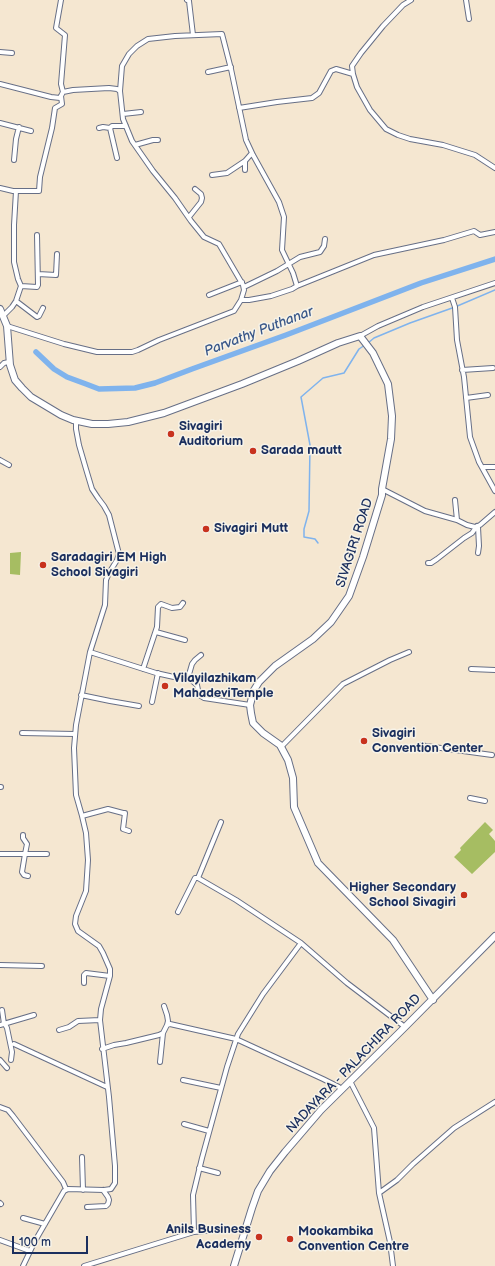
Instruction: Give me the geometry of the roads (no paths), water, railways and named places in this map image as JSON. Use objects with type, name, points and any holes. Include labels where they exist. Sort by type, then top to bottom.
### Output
[{"type":"main road","points":[[2,313],[7,326],[9,362],[15,380],[31,397],[61,415],[76,421],[92,424],[128,422],[164,413],[242,384],[338,343],[360,336]]},
{"type":"main road","name":"SIVAGIRI ROAD","points":[[250,705],[254,690],[259,682],[275,666],[300,649],[322,631],[331,622],[349,596],[382,496],[391,440],[392,416],[388,384],[372,353],[360,336]]},
{"type":"main road","points":[[250,705],[253,723],[263,733],[280,745],[288,760],[293,778],[294,807],[318,863],[394,940],[433,1000]]},
{"type":"main road","name":"NADAYARA - PALACHIRA ROAD","points":[[234,1266],[258,1191],[270,1171],[308,1124],[494,938]]},
{"type":"street","points":[[0,188],[9,191],[39,191],[40,177],[52,128],[55,108],[62,104],[61,84],[65,35],[56,28],[61,0]]},
{"type":"street","points":[[187,0],[189,1],[194,35]]},
{"type":"street","points":[[410,0],[403,5],[383,26],[352,66],[357,87],[370,110],[386,129],[410,139],[443,145],[475,155],[495,168]]},
{"type":"street","points":[[466,0],[469,19]]},
{"type":"street","points":[[7,326],[64,344],[97,352],[132,352],[234,311],[241,300],[244,287],[219,244],[206,238],[153,172],[132,140],[126,126],[120,91],[122,66],[129,54],[137,46],[148,39],[158,37],[222,34],[231,67],[246,140],[282,210],[284,217],[282,250],[293,273],[297,286]]},
{"type":"street","points":[[0,52],[12,53]]},
{"type":"street","points":[[208,72],[231,67]]},
{"type":"street","points":[[239,108],[312,98],[319,93],[331,71],[336,69],[353,74]]},
{"type":"street","points":[[0,84],[60,98],[62,94],[73,90],[109,88],[120,91]]},
{"type":"street","points":[[123,114],[141,112]]},
{"type":"street","points":[[0,123],[31,131]]},
{"type":"street","points":[[99,128],[126,126]]},
{"type":"street","points":[[14,160],[19,127]]},
{"type":"street","points":[[110,128],[117,158]]},
{"type":"street","points":[[135,145],[158,140]]},
{"type":"street","points":[[212,175],[227,173],[252,153]]},
{"type":"street","points":[[245,160],[245,170]]},
{"type":"street","points":[[189,217],[201,202],[202,198],[201,194],[195,189]]},
{"type":"street","points":[[2,313],[12,307],[16,302],[21,286],[18,279],[14,256],[16,191]]},
{"type":"street","points":[[241,300],[271,296],[292,289],[374,255],[444,240],[474,231],[480,235],[495,232]]},
{"type":"street","points":[[21,286],[38,286],[37,235]]},
{"type":"street","points":[[244,287],[288,263],[306,255],[320,252],[324,246],[325,239]]},
{"type":"street","points":[[38,274],[56,276],[57,254]]},
{"type":"street","points":[[209,295],[242,282]]},
{"type":"street","points":[[360,336],[391,320],[495,283]]},
{"type":"street","points":[[452,298],[455,306],[457,340],[466,398],[470,437],[479,462],[495,491]]},
{"type":"street","points":[[16,302],[37,317],[43,308]]},
{"type":"street","points":[[0,367],[4,363],[9,362]]},
{"type":"street","points":[[462,370],[493,368]]},
{"type":"street","points":[[466,398],[488,395]]},
{"type":"street","points":[[23,1266],[44,1224],[63,1192],[66,1190],[103,1190],[111,1188],[115,1183],[115,1166],[108,1087],[102,1049],[100,1020],[101,1008],[110,976],[107,961],[101,949],[91,939],[78,931],[75,924],[76,916],[86,891],[88,849],[82,816],[76,795],[74,748],[81,695],[90,652],[106,605],[106,580],[119,554],[109,515],[92,488],[79,445],[76,421]]},
{"type":"street","points":[[0,460],[9,465]]},
{"type":"street","points":[[484,467],[495,467]]},
{"type":"street","points":[[382,489],[425,511],[456,520],[467,525],[477,526]]},
{"type":"street","points":[[455,500],[456,520]]},
{"type":"street","points":[[428,563],[431,563],[437,559],[472,533],[477,526],[495,512]]},
{"type":"street","points":[[477,526],[479,546],[478,552]]},
{"type":"street","points":[[143,669],[156,632],[159,605],[161,604],[175,608],[181,606],[183,603]]},
{"type":"street","points":[[156,632],[185,640]]},
{"type":"street","points":[[90,652],[143,669],[193,680],[196,683],[199,694],[202,697],[250,705]]},
{"type":"street","points":[[281,747],[343,684],[409,652]]},
{"type":"street","points":[[188,678],[192,664],[201,655]]},
{"type":"street","points":[[471,669],[495,670]]},
{"type":"street","points":[[152,702],[158,673]]},
{"type":"street","points":[[81,695],[139,706]]},
{"type":"street","points":[[22,733],[75,734]]},
{"type":"street","points":[[419,745],[492,755]]},
{"type":"street","points":[[470,798],[485,801]]},
{"type":"street","points":[[82,816],[108,809],[125,813],[123,829],[129,832]]},
{"type":"street","points":[[178,912],[194,878],[198,878],[221,822]]},
{"type":"street","points":[[23,835],[23,838],[27,844],[22,872],[24,875],[28,876]]},
{"type":"street","points":[[0,854],[47,854]]},
{"type":"street","points":[[198,878],[236,900],[301,943],[347,983],[405,1028]]},
{"type":"street","points":[[194,1232],[193,1195],[209,1131],[236,1039],[263,994],[301,943]]},
{"type":"street","points":[[0,966],[42,966]]},
{"type":"street","points":[[84,983],[84,975],[86,973],[110,976]]},
{"type":"street","points":[[160,1062],[163,1033],[168,1021],[164,1006]]},
{"type":"street","points":[[2,1010],[3,1025],[7,1028],[12,1052],[11,1060]]},
{"type":"street","points":[[3,1025],[34,1015]]},
{"type":"street","points":[[59,1030],[69,1027],[78,1021],[100,1020]]},
{"type":"street","points":[[167,1025],[170,1024],[236,1039],[323,1079],[341,1090]]},
{"type":"street","points":[[102,1049],[114,1045],[126,1044],[163,1033]]},
{"type":"street","points":[[14,1044],[108,1087]]},
{"type":"street","points":[[0,1060],[7,1068]]},
{"type":"street","points":[[183,1080],[221,1088]]},
{"type":"street","points":[[350,1081],[374,1128],[379,1194],[390,1242],[393,1266]]},
{"type":"street","points":[[379,1194],[397,1180],[454,1128],[495,1102]]},
{"type":"street","points":[[0,1107],[8,1110],[13,1116],[63,1182],[66,1190]]},
{"type":"street","points":[[184,1124],[209,1131]]},
{"type":"street","points":[[82,1158],[83,1190]]},
{"type":"street","points":[[200,1168],[218,1173]]},
{"type":"street","points":[[88,1207],[106,1206],[108,1204],[108,1197],[103,1190]]},
{"type":"street","points":[[23,1218],[44,1224]]},
{"type":"street","points":[[84,1266],[194,1232],[245,1230]]},
{"type":"street","points":[[0,1240],[30,1251]]},
{"type":"waterway","name":"Parvathy Puthanar","points":[[36,352],[54,369],[67,377],[99,389],[135,388],[155,383],[286,335],[421,283],[495,259]]},
{"type":"waterway","points":[[368,343],[374,338],[495,290]]},
{"type":"waterway","points":[[318,543],[315,539],[304,537],[304,529],[309,511],[310,445],[301,397],[323,378],[344,373],[359,349],[365,345]]},
{"type":"place","name":"Sivagiri Auditorium","points":[[171,434]]},
{"type":"place","name":"Sarada mautt","points":[[253,451]]},
{"type":"place","name":"Sivagiri Mutt","points":[[206,529]]},
{"type":"place","name":"Saradagiri EM High School Sivagiri","points":[[43,565]]},
{"type":"place","name":"Vilayilazhikam MahadeviTemple","points":[[165,686]]},
{"type":"place","name":"Sivagiri Convention Center","points":[[364,741]]},
{"type":"place","name":"Higher Secondary School Sivagiri","points":[[464,895]]},
{"type":"place","name":"Anils Business Academy","points":[[259,1237]]},
{"type":"place","name":"Mookambika Convention Centre","points":[[290,1239]]}]
